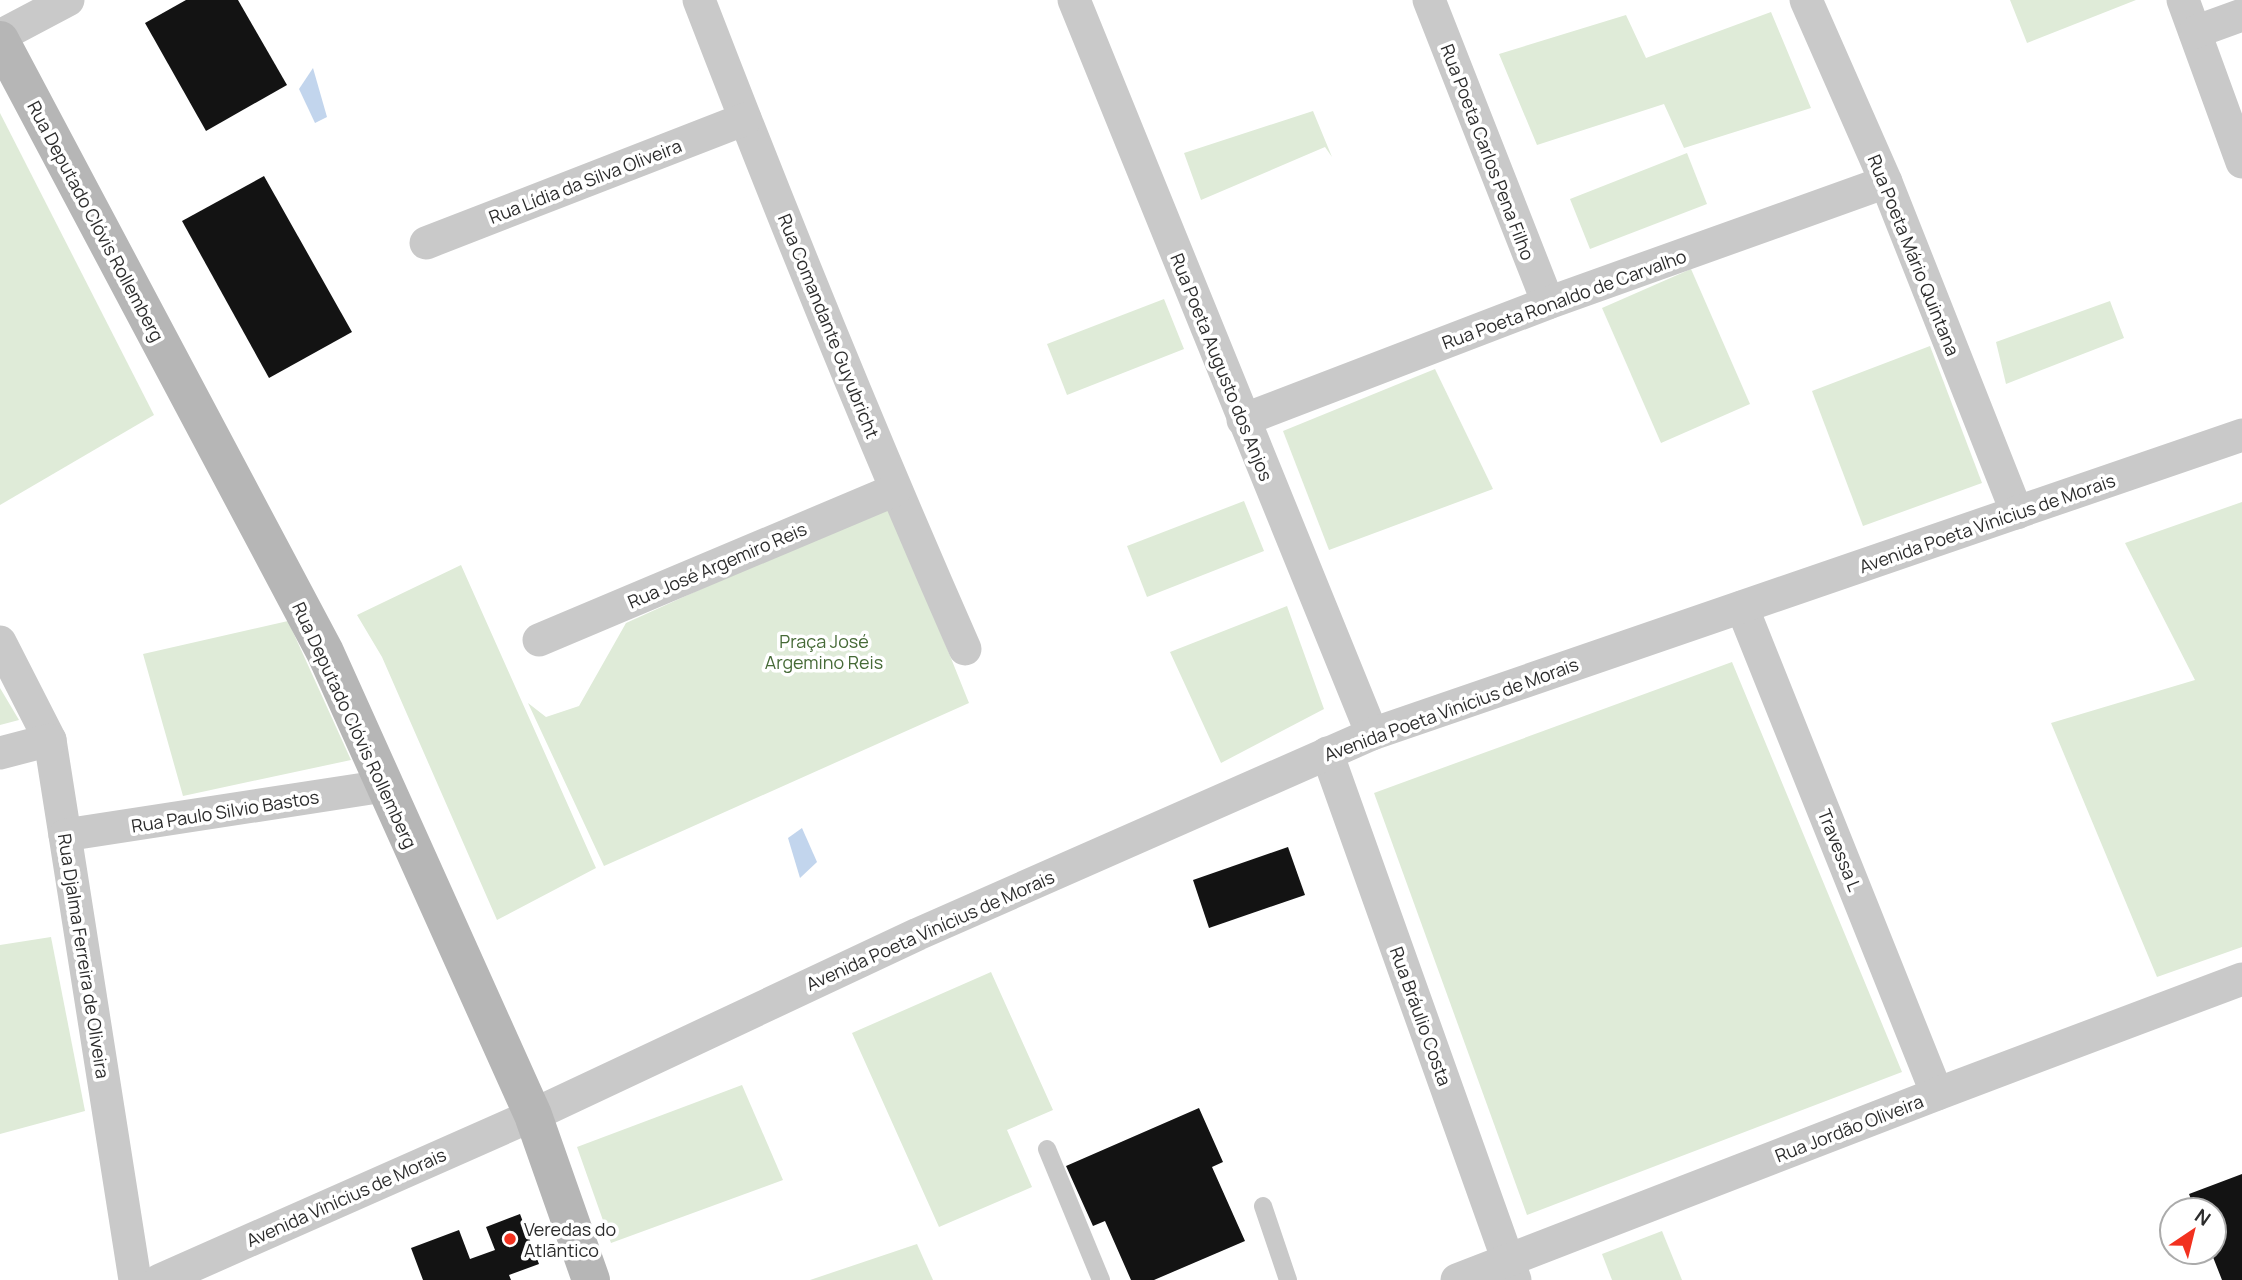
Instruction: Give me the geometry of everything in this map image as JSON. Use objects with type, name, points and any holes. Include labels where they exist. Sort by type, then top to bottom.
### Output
[{"type":"street","points":[[0,38],[68,0]]},
{"type":"street","name":"Rua Comandante Guyubricht","points":[[699,0],[895,490],[965,649]]},
{"type":"street","name":"Rua Poeta Augusto dos Anjos","points":[[1074,0],[1372,734]]},
{"type":"street","name":"Rua Poeta Carlos Pena Filho","points":[[1429,0],[1548,303]]},
{"type":"street","name":"Rua Poeta Mário Quintana","points":[[1806,0],[1886,182],[2017,513]]},
{"type":"street","points":[[2183,0],[2242,162]]},
{"type":"street","points":[[2195,32],[2242,15]]},
{"type":"street","name":"Rua Deputado Clóvis Rollemberg","points":[[0,38],[325,652],[533,1115],[591,1280]]},
{"type":"street","name":"Rua Lídia da Silva Oliveira","points":[[426,243],[745,120]]},
{"type":"street","name":"Rua Poeta Ronaldo de Carvalho","points":[[1243,419],[1548,303],[1886,182]]},
{"type":"street","name":"Avenida Poeta Vinícius de Morais","points":[[533,1115],[918,934],[1372,734],[2242,435]]},
{"type":"street","name":"Rua José Argemiro Reis","points":[[539,640],[895,490]]},
{"type":"street","name":"Travessa L","points":[[1742,607],[1937,1094]]},
{"type":"street","name":"Rua Djalma Ferreira de Oliveira","points":[[0,642],[50,740],[135,1280]]},
{"type":"street","points":[[0,753],[50,740]]},
{"type":"street","name":"Rua Bráulio Costa","points":[[1327,753],[1511,1270]]},
{"type":"street","name":"Rua Paulo Silvio Bastos","points":[[65,835],[384,786]]},
{"type":"street","name":"Rua Jordão Oliveira","points":[[1457,1280],[1511,1270],[1937,1094],[2242,979]]},
{"type":"street","name":"Avenida Vinícius de Morais","points":[[160,1280],[533,1115]]},
{"type":"lane","points":[[1047,1149],[1101,1280]]},
{"type":"lane","points":[[1263,1206],[1288,1280]]},
{"type":"green space","points":[[2010,0],[2136,0],[2027,43]]},
{"type":"green space","points":[[1771,12],[1811,108],[1684,148],[1664,104],[1537,145],[1499,54],[1626,15],[1646,58]]},
{"type":"green space","points":[[1313,111],[1332,157],[1325,147],[1201,200],[1184,153]]},
{"type":"green space","points":[[0,113],[154,415],[0,505]]},
{"type":"green space","points":[[1687,153],[1707,204],[1590,249],[1570,199]]},
{"type":"green space","points":[[1691,269],[1750,404],[1661,443],[1602,308]]},
{"type":"green space","points":[[1164,299],[1184,349],[1067,395],[1047,344]]},
{"type":"green space","points":[[2110,301],[2124,338],[2006,384],[1996,342]]},
{"type":"green space","points":[[1930,346],[1982,483],[1863,526],[1812,391]]},
{"type":"green space","points":[[1435,369],[1493,489],[1329,550],[1283,431]]},
{"type":"green space","points":[[1244,501],[1264,551],[1147,597],[1127,546]]},
{"type":"green space","points":[[2242,502],[2242,947],[2157,977],[2051,723],[2195,680],[2125,543]]},
{"type":"green space","name":"Praça José Argemino Reis","points":[[889,504],[969,703],[604,866],[528,703],[546,717],[579,706],[626,623]]},
{"type":"green space","points":[[461,565],[596,868],[497,920],[382,657],[357,615]]},
{"type":"green space","points":[[1287,606],[1324,709],[1221,763],[1170,652]]},
{"type":"green space","points":[[288,621],[351,760],[183,796],[143,654]]},
{"type":"green space","points":[[1732,662],[1902,1072],[1527,1215],[1374,793]]},
{"type":"green space","points":[[0,688],[19,720],[0,725]]},
{"type":"green space","points":[[51,937],[85,1111],[0,1134],[0,945]]},
{"type":"green space","points":[[991,972],[1053,1110],[1007,1130],[1032,1187],[939,1227],[852,1033]]},
{"type":"green space","points":[[742,1085],[783,1180],[611,1243],[577,1147]]},
{"type":"green space","points":[[1662,1231],[1682,1280],[1612,1280],[1602,1254]]},
{"type":"green space","points":[[917,1244],[933,1280],[810,1280]]},
{"type":"water","points":[[313,68],[327,117],[315,123],[299,89]]},
{"type":"water","points":[[802,828],[817,862],[800,878],[788,838]]},
{"type":"building","points":[[186,0],[238,0],[287,85],[206,131],[145,23]]},
{"type":"building","points":[[264,176],[352,332],[269,378],[182,221]]},
{"type":"building","points":[[1288,847],[1305,895],[1209,928],[1193,880]]},
{"type":"building","points":[[1199,1108],[1223,1162],[1212,1167],[1245,1241],[1154,1280],[1131,1280],[1105,1221],[1093,1226],[1066,1166]]},
{"type":"building","points":[[2242,1174],[2242,1280],[2222,1280],[2216,1266],[2228,1266],[2228,1196],[2189,1194]]},
{"type":"building","name":"Veredas do Atlãntico","points":[[520,1214],[539,1264],[509,1275],[511,1280],[423,1280],[411,1248],[459,1230],[470,1259],[495,1250],[486,1227]]},
{"type":"place","name":"Veredas do Atlãntico","points":[[510,1239]]}]
